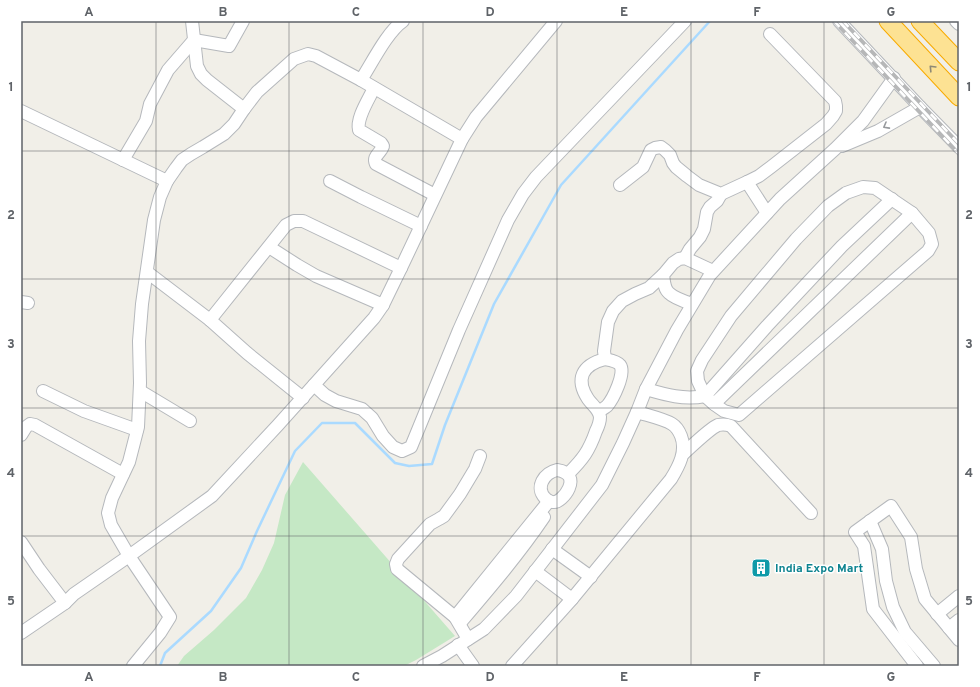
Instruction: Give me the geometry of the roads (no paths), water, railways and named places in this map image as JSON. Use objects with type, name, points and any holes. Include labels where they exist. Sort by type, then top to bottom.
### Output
[{"type":"highway","points":[[888,21],[959,97]]},
{"type":"highway","points":[[920,21],[959,62]]},
{"type":"street","points":[[192,21],[197,66],[201,74],[244,108]]},
{"type":"street","points":[[194,40],[229,46],[243,21]]},
{"type":"street","points":[[361,80],[384,43],[395,28],[403,21]]},
{"type":"street","points":[[21,633],[65,603],[74,594],[130,556],[212,496],[303,398],[374,318],[383,305],[462,139],[476,117],[556,21]]},
{"type":"street","points":[[314,385],[325,396],[362,409],[372,418],[383,436],[394,447],[402,451],[411,447],[459,330],[504,227],[523,194],[536,177],[685,21]]},
{"type":"street","points":[[839,21],[959,147]]},
{"type":"street","points":[[956,21],[959,24]]},
{"type":"street","points":[[685,258],[704,229],[707,212],[721,194],[759,176],[826,124],[834,116],[836,111],[835,100],[770,34]]},
{"type":"street","points":[[123,160],[146,121],[150,104],[168,70],[194,40]]},
{"type":"street","points":[[133,666],[160,633],[170,617],[111,525],[108,513],[112,498],[129,462],[137,430],[140,391],[139,341],[142,304],[154,220],[160,197],[167,181],[182,160],[224,134],[234,124],[244,108],[257,92],[294,59],[308,54],[316,56],[361,80],[462,139]]},
{"type":"street","points":[[423,666],[442,656],[484,629],[516,596],[602,485],[637,412],[646,389],[677,330],[710,275],[780,199],[836,149],[862,121],[894,78]]},
{"type":"street","points":[[374,88],[358,125],[359,130],[381,143],[383,146],[382,150],[374,160],[376,164],[435,195]]},
{"type":"street","points":[[836,149],[878,130],[920,107]]},
{"type":"street","points":[[21,111],[167,181]]},
{"type":"street","points":[[620,185],[643,167],[651,150],[661,148],[666,150],[670,155],[676,168],[699,185],[721,194]]},
{"type":"street","points":[[330,181],[421,226]]},
{"type":"street","points":[[747,182],[767,213]]},
{"type":"street","points":[[863,187],[875,188],[892,199],[912,213],[929,233],[932,244],[928,251],[739,416],[724,411],[709,400],[698,381],[697,371],[702,360],[731,316],[806,228],[828,206],[846,193],[863,187]]},
{"type":"street","points":[[709,400],[767,326],[842,246],[892,199]]},
{"type":"street","points":[[646,389],[674,397],[709,400],[912,213]]},
{"type":"street","points":[[210,320],[286,225],[294,221],[303,221],[401,268]]},
{"type":"street","points":[[269,247],[316,276],[383,305]]},
{"type":"street","points":[[605,359],[604,350],[608,322],[613,311],[622,301],[649,288],[673,263],[679,259],[685,258],[713,271]]},
{"type":"street","points":[[147,272],[210,320],[247,353],[303,398]]},
{"type":"street","points":[[663,275],[665,287],[668,293],[692,304]]},
{"type":"street","points":[[568,474],[580,463],[588,452],[600,418],[599,411],[584,392],[582,377],[585,370],[590,365],[605,359],[616,362],[620,365],[621,375],[608,404],[599,411]]},
{"type":"street","points":[[43,391],[84,411],[137,430]]},
{"type":"street","points":[[140,391],[190,421]]},
{"type":"street","points":[[512,666],[591,577],[677,470],[683,454],[684,443],[678,429],[672,424],[637,412]]},
{"type":"street","points":[[21,435],[30,424],[123,474]]},
{"type":"street","points":[[683,454],[719,425],[726,424],[731,426],[811,512]]},
{"type":"street","points":[[473,666],[463,642],[457,620],[397,569],[396,564],[398,559],[424,529],[444,516],[460,494],[475,469],[480,456]]},
{"type":"street","points":[[552,471],[562,471],[568,474],[570,478],[569,488],[558,502],[551,502],[542,493],[541,483],[543,478],[552,471]]},
{"type":"street","points":[[457,620],[551,502]]},
{"type":"street","points":[[917,666],[873,609],[864,546],[855,532],[891,506],[911,537],[916,569],[925,599],[959,640]]},
{"type":"street","points":[[870,521],[882,549],[886,582],[892,607],[905,632],[934,666]]},
{"type":"street","points":[[21,542],[65,603]]},
{"type":"street","points":[[552,549],[591,577]]},
{"type":"street","points":[[535,571],[572,599]]},
{"type":"street","points":[[937,614],[959,596]]},
{"type":"street","points":[[949,628],[959,620]]},
{"type":"waterway","points":[[160,666],[165,653],[211,611],[241,568],[295,451],[322,423],[355,423],[395,463],[409,466],[432,464],[445,425],[494,304],[561,185],[710,21]]},
{"type":"railway","points":[[834,21],[959,154]]},
{"type":"railway","points":[[843,21],[959,144]]},
{"type":"place","name":"India Expo Mart","points":[[761,568]]}]
